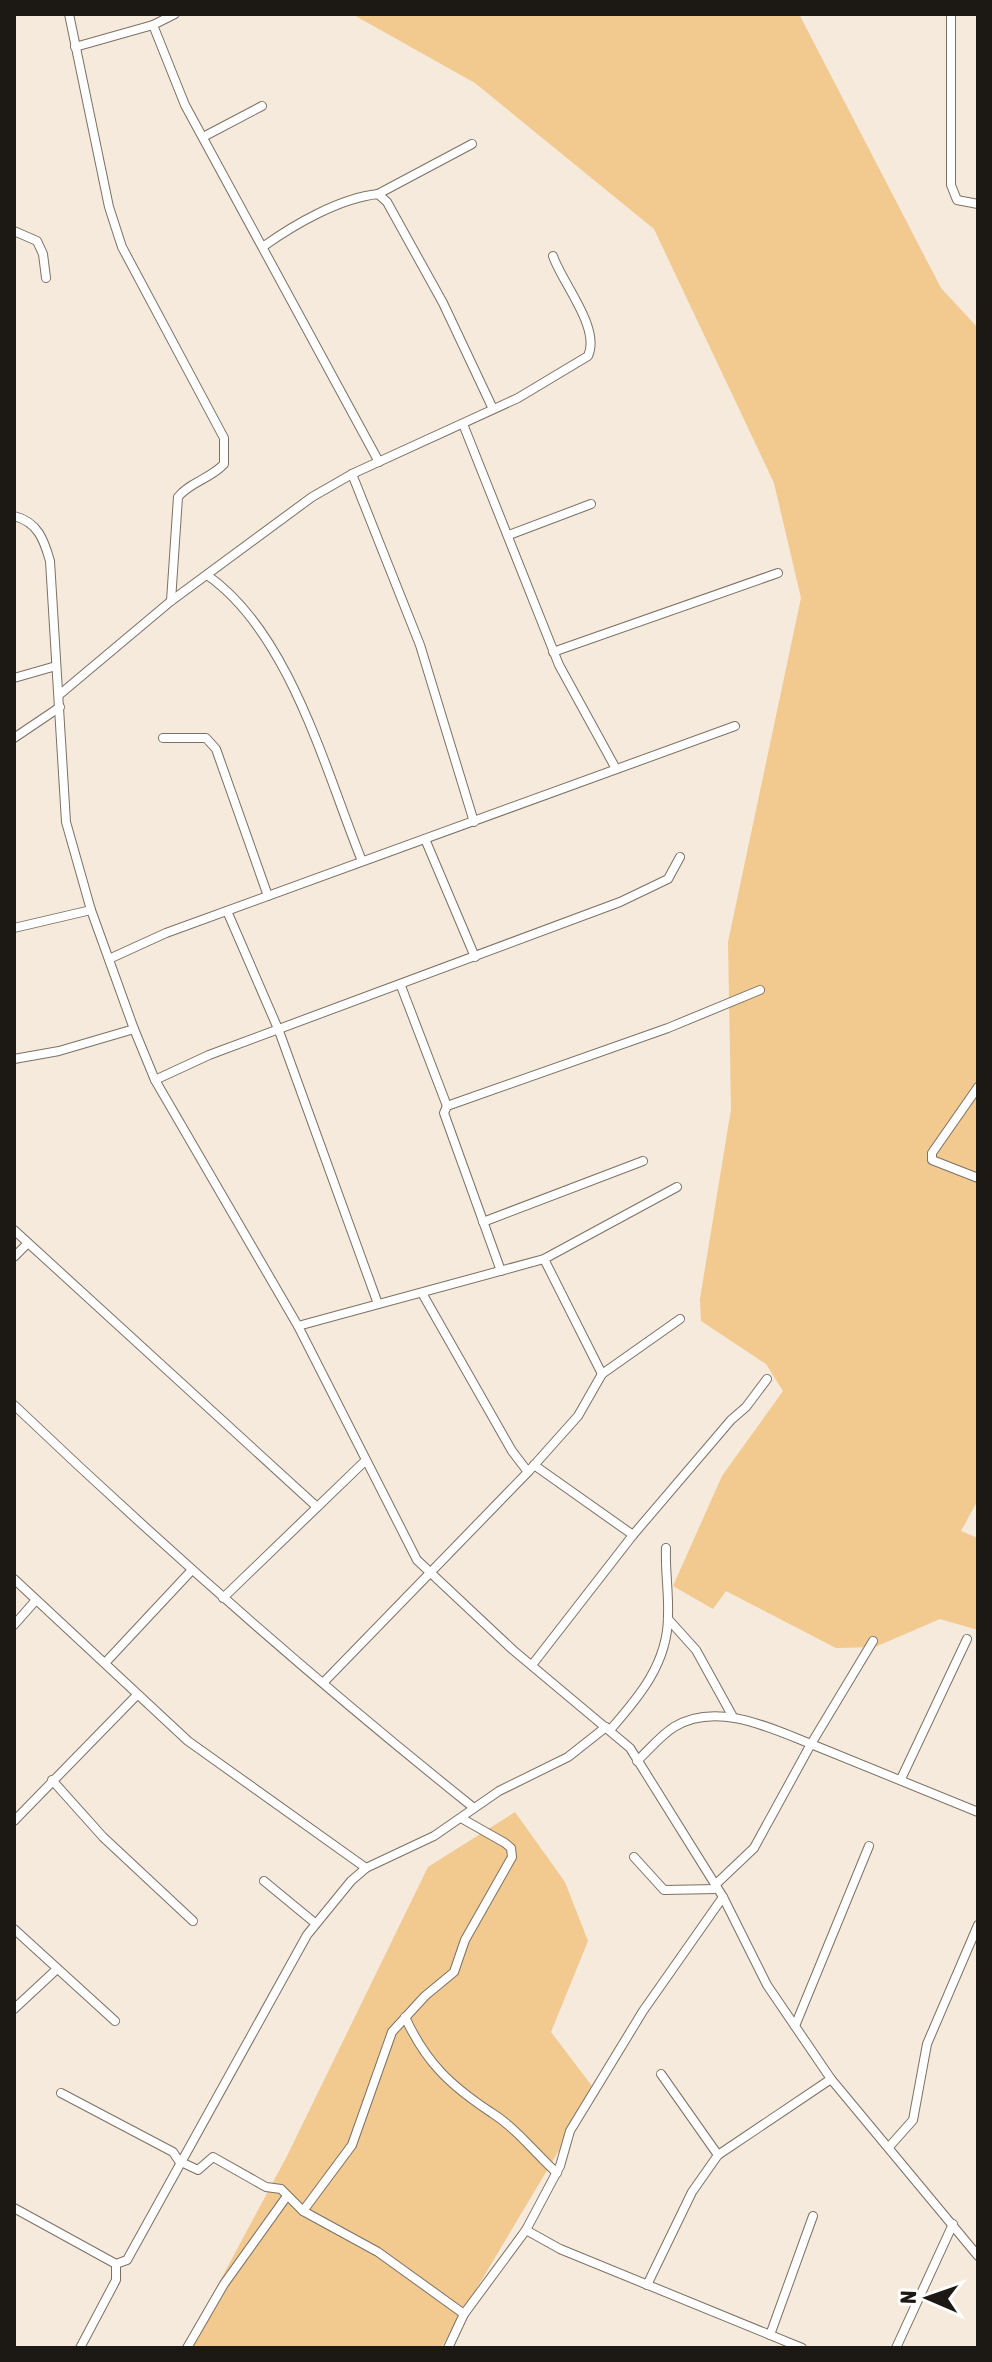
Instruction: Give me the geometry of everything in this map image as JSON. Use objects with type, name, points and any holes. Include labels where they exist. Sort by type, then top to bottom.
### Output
[{"type":"street","points":[[69,14],[109,207],[122,247],[224,438],[224,464],[178,497],[171,601]]},
{"type":"street","points":[[75,47],[153,25],[175,14]]},
{"type":"street","points":[[951,14],[951,185],[957,200],[978,204]]},
{"type":"street","points":[[153,25],[185,105],[205,136],[379,462]]},
{"type":"street","points":[[205,136],[262,106]]},
{"type":"street","points":[[264,246],[312,218],[356,198],[378,194],[472,144]]},
{"type":"street","points":[[378,194],[387,202],[443,303],[493,409]]},
{"type":"street","points":[[14,231],[37,241],[43,254],[46,278]]},
{"type":"street","points":[[59,695],[171,601],[312,497],[352,474],[493,409],[571,369],[588,356],[592,348],[576,301],[553,256]]},
{"type":"street","points":[[463,424],[553,652],[615,767]]},
{"type":"street","points":[[352,474],[420,645],[474,822]]},
{"type":"street","points":[[509,535],[591,504]]},
{"type":"street","points":[[14,516],[33,524],[50,561],[66,822],[91,910],[134,1029],[155,1080],[298,1326],[417,1560],[428,1574],[630,1748],[718,1891],[767,1985],[831,2079],[978,2256]]},
{"type":"street","points":[[553,652],[778,573]]},
{"type":"street","points":[[207,575],[241,603],[287,674],[362,861]]},
{"type":"street","points":[[14,678],[56,666]]},
{"type":"street","points":[[14,738],[60,707]]},
{"type":"street","points":[[109,959],[227,911],[474,822],[615,767],[735,726]]},
{"type":"street","points":[[163,738],[206,738],[216,749],[268,896]]},
{"type":"street","points":[[425,839],[475,957]]},
{"type":"street","points":[[155,1080],[652,888],[668,879],[680,857]]},
{"type":"street","points":[[14,928],[91,910]]},
{"type":"street","points":[[227,911],[279,1031],[378,1304]]},
{"type":"street","points":[[401,986],[447,1106],[444,1113],[501,1271]]},
{"type":"street","points":[[447,1106],[668,1028],[760,990]]},
{"type":"street","points":[[14,1059],[59,1051],[134,1029]]},
{"type":"street","points":[[978,1087],[932,1153],[932,1160],[978,1178]]},
{"type":"street","points":[[483,1222],[643,1161]]},
{"type":"street","points":[[298,1326],[544,1259],[677,1187]]},
{"type":"street","points":[[14,1230],[317,1507]]},
{"type":"street","points":[[14,1257],[28,1243]]},
{"type":"street","points":[[544,1259],[602,1374]]},
{"type":"street","points":[[422,1293],[512,1451],[531,1469],[633,1535]]},
{"type":"street","points":[[323,1683],[531,1469],[578,1416],[602,1374],[680,1319]]},
{"type":"street","points":[[532,1665],[633,1535],[767,1379]]},
{"type":"street","points":[[14,1405],[191,1571],[474,1808]]},
{"type":"street","points":[[223,1598],[365,1461]]},
{"type":"street","points":[[116,2264],[132,2256],[179,2161],[315,1923],[366,1868],[434,1836],[474,1808],[568,1757],[608,1729],[636,1700],[658,1665],[668,1619],[666,1548]]},
{"type":"street","points":[[105,1663],[191,1571]]},
{"type":"street","points":[[14,1579],[188,1741],[366,1868]]},
{"type":"street","points":[[14,1625],[36,1600]]},
{"type":"street","points":[[668,1619],[700,1657],[733,1717]]},
{"type":"street","points":[[901,1779],[967,1639]]},
{"type":"street","points":[[448,2348],[464,2314],[526,2230],[557,2173],[570,2131],[718,1891],[754,1848],[811,1744],[873,1641]]},
{"type":"street","points":[[14,1821],[137,1695]]},
{"type":"street","points":[[637,1761],[677,1725],[733,1717],[811,1744],[978,1812]]},
{"type":"street","points":[[52,1780],[103,1837],[193,1921]]},
{"type":"street","points":[[303,2211],[352,2145],[392,2032],[454,1972],[465,1940],[512,1857],[511,1848],[505,1843],[461,1818]]},
{"type":"street","points":[[795,2026],[869,1846]]},
{"type":"street","points":[[634,1857],[664,1890],[718,1891]]},
{"type":"street","points":[[264,1881],[315,1923]]},
{"type":"street","points":[[889,2147],[913,2120],[927,2044],[978,1925]]},
{"type":"street","points":[[14,1929],[115,2021]]},
{"type":"street","points":[[14,2009],[57,1969]]},
{"type":"street","points":[[405,2017],[425,2057],[471,2100],[502,2121],[557,2173]]},
{"type":"street","points":[[661,2074],[718,2155]]},
{"type":"street","points":[[647,2285],[692,2192],[718,2155],[831,2079]]},
{"type":"street","points":[[61,2093],[173,2152],[179,2161],[198,2170],[213,2157],[266,2187],[281,2189],[303,2211],[378,2252],[464,2314]]},
{"type":"street","points":[[187,2348],[224,2284],[287,2196]]},
{"type":"street","points":[[14,2208],[116,2264]]},
{"type":"street","points":[[770,2335],[813,2216]]},
{"type":"street","points":[[896,2348],[953,2224]]},
{"type":"street","points":[[526,2230],[560,2249],[802,2348]]},
{"type":"street","points":[[80,2348],[116,2280],[116,2264]]},
{"type":"shaded area","points":[[352,14],[799,14],[941,288],[978,328],[978,1500],[961,1531],[978,1538],[978,1630],[940,1619],[875,1647],[836,1648],[726,1591],[713,1609],[673,1586],[722,1476],[783,1391],[766,1364],[701,1321],[700,1299],[731,1109],[728,942],[801,598],[774,483],[654,229],[475,83]]},
{"type":"shaded area","points":[[515,1812],[565,1882],[588,1941],[551,2032],[595,2090],[441,2348],[184,2348],[287,2156],[428,1867]]}]
